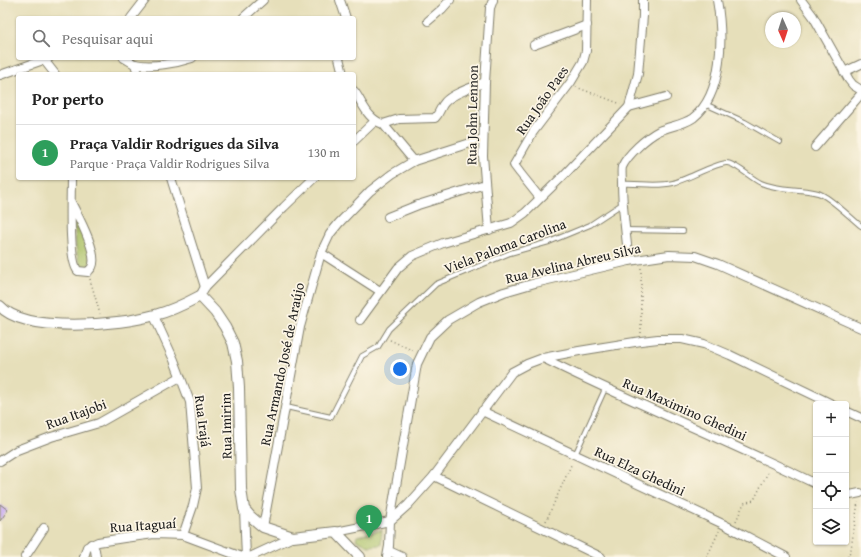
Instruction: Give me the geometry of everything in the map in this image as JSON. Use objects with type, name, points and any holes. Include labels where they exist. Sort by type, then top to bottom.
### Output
[{"type":"street","points":[[133,16],[145,0]]},
{"type":"street","points":[[246,16],[263,0]]},
{"type":"street","points":[[340,0],[345,16]]},
{"type":"street","points":[[428,20],[442,9],[450,0]]},
{"type":"street","name":"Rua John Lennon","points":[[489,230],[484,184],[483,139],[490,8],[493,0]]},
{"type":"street","name":"Rua João Paes","points":[[540,198],[514,165],[533,132],[577,74],[583,62],[586,51],[587,0]]},
{"type":"street","points":[[360,320],[398,268],[412,256],[443,243],[511,223],[525,213],[629,107],[638,74],[643,0]]},
{"type":"street","points":[[629,261],[622,204],[622,168],[630,156],[650,137],[659,131],[692,118],[705,104],[712,90],[718,72],[720,57],[721,38],[717,0]]},
{"type":"street","points":[[801,0],[813,16],[844,72],[853,85],[861,90]]},
{"type":"street","points":[[534,45],[587,25]]},
{"type":"street","points":[[0,75],[43,60]]},
{"type":"street","points":[[47,60],[54,72]]},
{"type":"street","points":[[128,60],[135,64],[164,64],[183,60]]},
{"type":"street","points":[[340,60],[342,72]]},
{"type":"street","points":[[135,64],[137,72]]},
{"type":"street","points":[[844,72],[861,64]]},
{"type":"street","points":[[356,140],[379,123],[399,119],[435,118],[440,112],[445,101],[485,82]]},
{"type":"street","points":[[356,94],[368,114],[379,123],[414,161]]},
{"type":"street","points":[[815,147],[861,94]]},
{"type":"street","points":[[629,107],[666,97]]},
{"type":"street","name":"Rua Armando José de Araújo","points":[[263,527],[300,328],[321,252],[330,234],[370,191],[392,174],[414,161],[483,139]]},
{"type":"street","points":[[71,180],[71,236],[74,262],[78,271],[88,272],[94,262],[90,243],[72,204]]},
{"type":"street","points":[[172,180],[202,292]]},
{"type":"street","points":[[2,310],[18,317],[36,322],[103,324],[154,316],[184,305],[202,292],[312,180]]},
{"type":"street","points":[[388,217],[418,205],[484,184]]},
{"type":"street","points":[[321,252],[380,291]]},
{"type":"street","name":"Rua Avelina Abreu Silva","points":[[388,554],[390,521],[417,364],[430,337],[448,320],[479,302],[535,283],[629,261],[669,255],[695,256],[718,264],[861,328]]},
{"type":"street","name":"Rua Imirim","points":[[202,292],[233,342],[237,361],[241,489],[244,509]]},
{"type":"street","name":"Rua Irajá","points":[[154,316],[174,360],[190,402],[197,488],[184,534]]},
{"type":"street","points":[[250,557],[293,537],[336,532],[390,521],[408,505],[434,476],[512,372],[543,358],[641,341],[682,339],[704,344],[730,355],[826,401]]},
{"type":"street","name":"Rua Maximino Ghedini","points":[[543,358],[605,389],[668,415],[813,483]]},
{"type":"street","name":"Rua Itajobi","points":[[0,461],[17,450],[44,439],[99,422],[180,377]]},
{"type":"street","name":"Rua Elza Ghedini","points":[[482,411],[723,524],[786,557]]},
{"type":"street","points":[[849,412],[861,418]]},
{"type":"street","points":[[434,476],[601,557]]},
{"type":"street","points":[[849,495],[861,492]]},
{"type":"street","points":[[244,509],[263,527],[293,537]]},
{"type":"street","points":[[244,509],[246,557]]},
{"type":"street","points":[[25,557],[44,528]]},
{"type":"street","points":[[336,532],[357,556]]},
{"type":"street","name":"Rua Itaguaí","points":[[96,557],[95,550],[91,544],[154,534],[184,534],[242,557]]},
{"type":"street","points":[[84,557],[87,547],[91,544]]},
{"type":"street","points":[[388,554],[402,557]]},
{"type":"lane","points":[[705,104],[745,122],[780,142]]},
{"type":"lane","points":[[622,184],[660,185],[673,183],[727,162],[733,164],[753,180],[763,184],[775,188],[819,193],[832,201],[861,226]]},
{"type":"lane","name":"Viela Paloma Carolina","points":[[285,407],[332,418],[362,356],[378,347],[389,329],[436,284],[510,253],[549,242],[590,225],[622,204]]},
{"type":"lane","points":[[625,230],[683,231]]},
{"type":"lane","points":[[576,456],[605,389]]},
{"type":"path","points":[[569,85],[629,107]]},
{"type":"path","points":[[641,260],[641,341]]},
{"type":"path","points":[[88,272],[103,324]]},
{"type":"path","points":[[384,337],[421,355]]},
{"type":"path","points":[[543,529],[576,456]]},
{"type":"path","points":[[732,530],[744,503],[754,500],[773,463]]},
{"type":"path","points":[[848,557],[851,549],[861,492]]},
{"type":"path","points":[[707,557],[723,524]]},
{"type":"green space","points":[[75,218],[86,240],[91,262],[87,268],[84,268],[81,265],[78,259],[75,238]]},
{"type":"green space","points":[[382,530],[381,545],[369,546],[356,540],[357,536]]},
{"type":"building","points":[[0,504],[8,510],[0,521]]},
{"type":"place","name":"Praça Valdir Rodrigues da Silva","points":[[369,538]]}]
